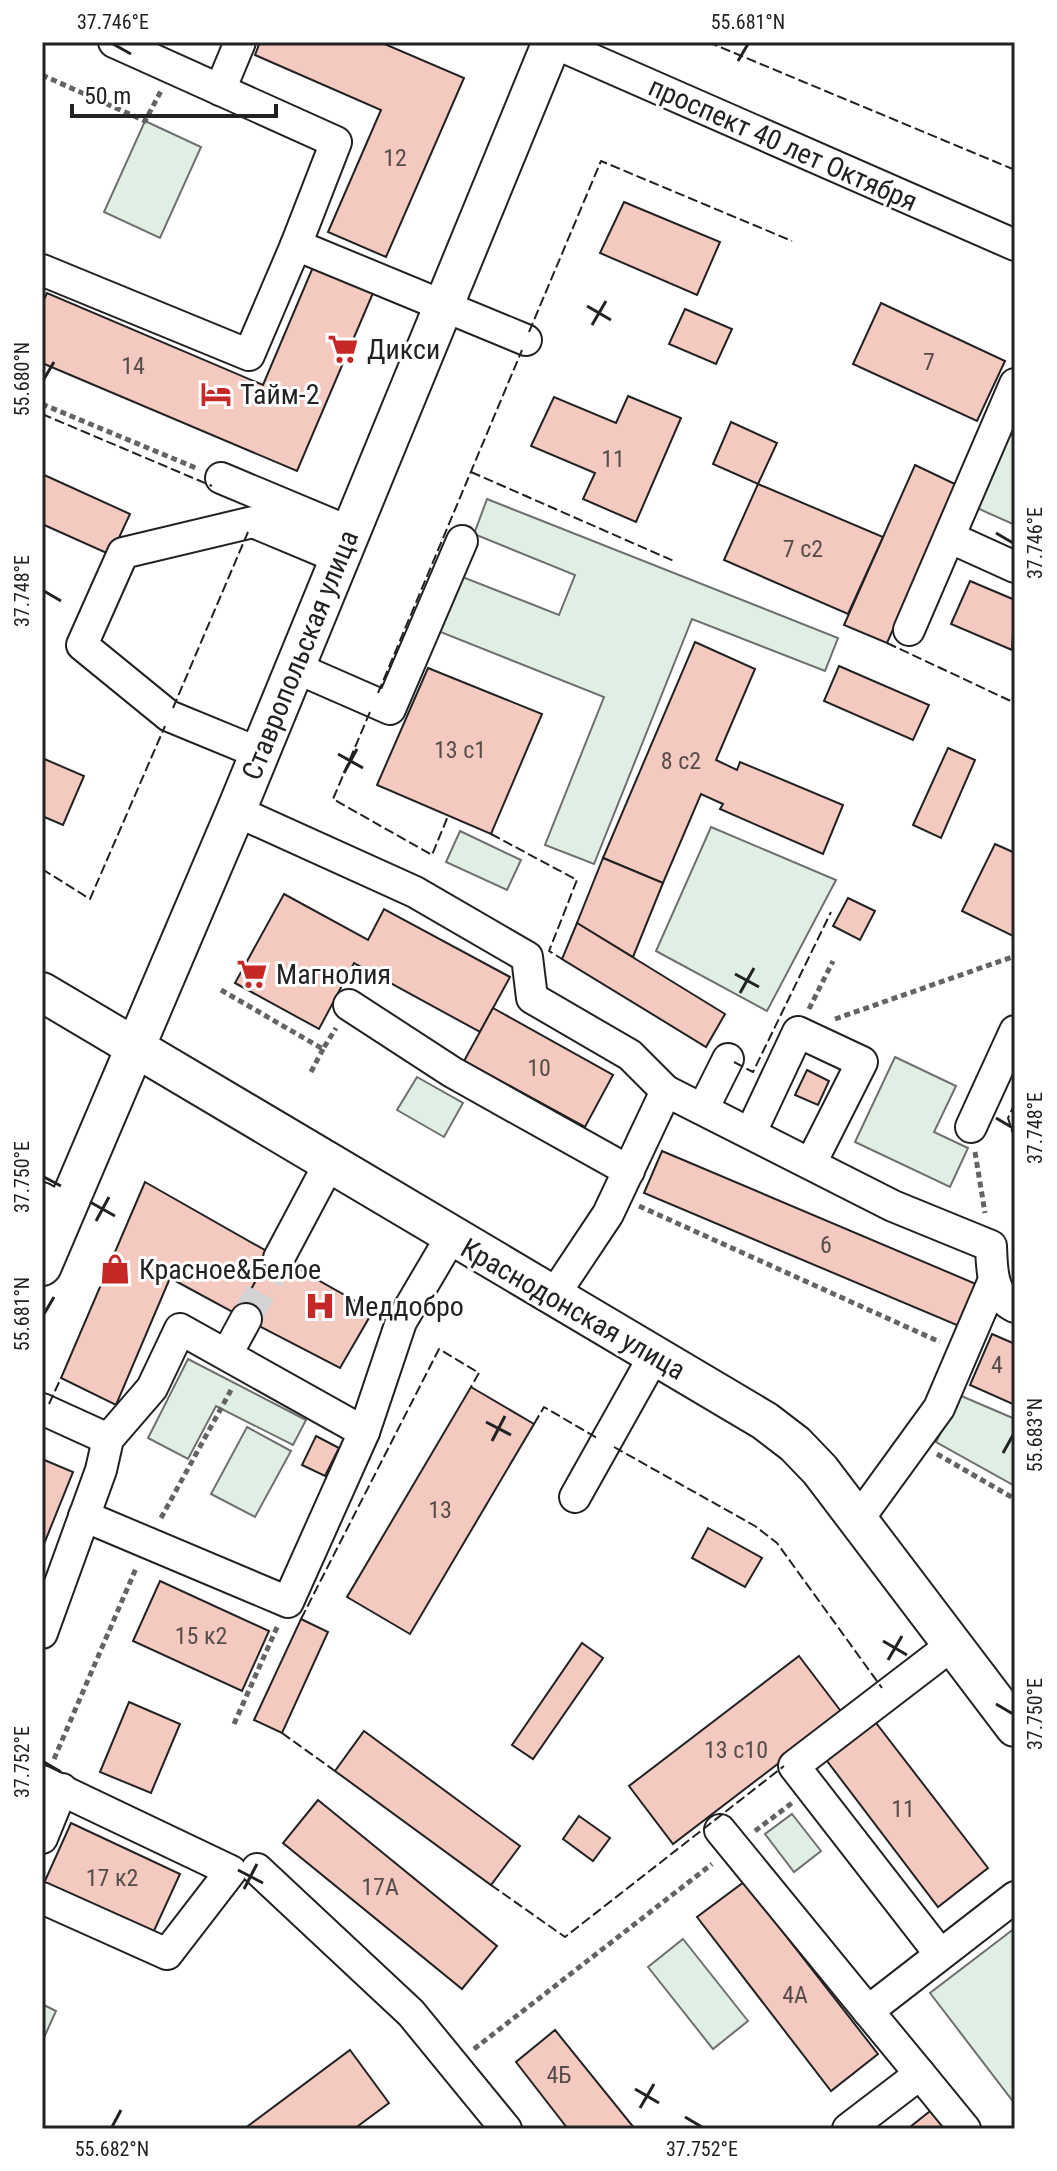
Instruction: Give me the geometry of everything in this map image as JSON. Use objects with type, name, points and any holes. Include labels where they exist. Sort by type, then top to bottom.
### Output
[{"type":"main road","name":"Ставропольская улица","points":[[42,1266],[54,1205],[136,1048],[552,42]]},
{"type":"main road","name":"Краснодонская улица","points":[[42,992],[552,1298],[765,1421],[795,1444],[820,1470],[1015,1727]]},
{"type":"street","points":[[42,270],[249,355],[336,142],[114,42]]},
{"type":"street","points":[[220,90],[240,42]]},
{"type":"street","name":"проспект 40 лет Октября","points":[[552,42],[1015,245]]},
{"type":"street","points":[[296,245],[526,340]]},
{"type":"street","points":[[909,630],[1015,384]]},
{"type":"street","points":[[221,478],[345,545]]},
{"type":"street","points":[[259,753],[169,716],[82,645],[123,553],[253,522],[345,545]]},
{"type":"street","points":[[951,538],[1015,567]]},
{"type":"street","points":[[294,667],[390,709],[462,541]]},
{"type":"street","points":[[236,811],[415,892],[527,957],[532,998],[630,1055],[666,1091],[893,1206],[991,1246],[993,1282],[939,1408],[857,1521]]},
{"type":"street","points":[[349,1005],[622,1183]]},
{"type":"street","points":[[971,1127],[1015,1031]]},
{"type":"street","points":[[751,1132],[798,1032],[862,1062],[811,1163]]},
{"type":"street","points":[[703,1109],[728,1059]]},
{"type":"street","points":[[552,1298],[622,1183],[666,1091]]},
{"type":"street","points":[[279,1258],[329,1164]]},
{"type":"street","points":[[84,1516],[288,1602],[364,1432],[401,1322],[451,1237]]},
{"type":"street","points":[[993,1282],[1007,1303],[1015,1307]]},
{"type":"street","points":[[227,1354],[246,1319]]},
{"type":"street","points":[[42,1633],[108,1439],[152,1388],[180,1329],[364,1432]]},
{"type":"street","points":[[575,1497],[654,1356]]},
{"type":"street","points":[[42,1409],[108,1439]]},
{"type":"street","points":[[940,1954],[794,1766],[952,1645]]},
{"type":"street","points":[[42,1838],[52,1785],[231,1871],[167,1954],[42,1898]]},
{"type":"street","points":[[727,1838],[965,2129]]},
{"type":"street","points":[[257,1869],[411,2013],[506,2129]]},
{"type":"street","points":[[868,2011],[1015,1897]]},
{"type":"street","points":[[848,2129],[920,2074]]},
{"type":"path","points":[[42,75],[145,121],[173,68]]},
{"type":"path","points":[[42,404],[221,478]]},
{"type":"path","points":[[798,1032],[1015,956]]},
{"type":"path","points":[[798,1032],[833,961]]},
{"type":"path","points":[[221,990],[323,1049]]},
{"type":"path","points":[[311,1072],[349,1005]]},
{"type":"path","points":[[971,1127],[991,1246]]},
{"type":"path","points":[[622,1183],[963,1352]]},
{"type":"path","points":[[916,1441],[1015,1499]]},
{"type":"path","points":[[234,1724],[288,1602]]},
{"type":"path","points":[[454,2065],[727,1838],[812,1788]]},
{"type":"green space","points":[[145,121],[201,147],[160,238],[104,212]]},
{"type":"green space","points":[[1009,434],[1015,437],[1015,525],[977,508]]},
{"type":"green space","points":[[487,499],[838,638],[825,671],[692,619],[594,864],[545,845],[604,697],[438,631],[460,576],[559,615],[575,575],[474,534]]},
{"type":"green space","points":[[711,827],[836,880],[767,1011],[656,951]]},
{"type":"green space","points":[[460,831],[521,860],[507,890],[446,862]]},
{"type":"green space","points":[[895,1057],[956,1086],[934,1132],[968,1148],[950,1187],[855,1142]]},
{"type":"green space","points":[[417,1077],[463,1103],[444,1137],[397,1110]]},
{"type":"green space","points":[[188,1359],[306,1420],[293,1445],[216,1406],[188,1459],[148,1438]]},
{"type":"green space","points":[[959,1395],[1015,1419],[1015,1486],[936,1442]]},
{"type":"green space","points":[[247,1427],[291,1451],[255,1517],[211,1494]]},
{"type":"green space","points":[[792,1814],[821,1851],[794,1872],[765,1834]]},
{"type":"green space","points":[[1015,1928],[1015,2104],[930,1993]]},
{"type":"green space","points":[[683,1939],[748,2021],[713,2049],[648,1967]]},
{"type":"green space","points":[[42,2004],[56,2011],[42,2042]]},
{"type":"building","points":[[260,42],[380,42],[464,78],[386,257],[328,232],[381,110],[255,55]]},
{"type":"building","points":[[624,202],[720,242],[697,295],[600,253]]},
{"type":"building","points":[[316,260],[376,286],[297,471],[42,363],[42,304],[47,293],[263,385]]},
{"type":"building","points":[[881,303],[1005,361],[977,421],[853,364]]},
{"type":"building","points":[[685,309],[732,329],[716,364],[669,344]]},
{"type":"building","points":[[628,396],[681,418],[636,522],[583,499],[595,473],[531,446],[554,397],[616,423]]},
{"type":"building","points":[[731,422],[777,443],[758,484],[713,464]]},
{"type":"building","points":[[915,465],[957,485],[887,643],[844,625]]},
{"type":"building","points":[[42,474],[130,514],[111,555],[42,524]]},
{"type":"building","points":[[758,484],[883,537],[848,614],[724,560]]},
{"type":"building","points":[[970,581],[1015,600],[1012,650],[951,624]]},
{"type":"building","points":[[695,642],[755,669],[716,760],[737,770],[740,762],[843,805],[823,854],[720,809],[723,804],[701,794],[663,883],[603,858]]},
{"type":"building","points":[[839,666],[929,705],[913,740],[824,701]]},
{"type":"building","points":[[428,668],[542,714],[491,834],[377,785]]},
{"type":"building","points":[[948,748],[975,760],[941,838],[913,825]]},
{"type":"building","points":[[42,758],[84,776],[63,825],[42,816]]},
{"type":"building","points":[[995,844],[1015,853],[1015,937],[962,911]]},
{"type":"building","points":[[603,858],[663,883],[633,957],[577,923]]},
{"type":"building","points":[[284,894],[368,940],[384,909],[510,977],[480,1032],[354,963],[319,1029],[235,983]]},
{"type":"building","points":[[848,898],[875,911],[860,940],[833,926]]},
{"type":"building","points":[[577,923],[725,1014],[706,1047],[562,959]]},
{"type":"building","points":[[493,1008],[613,1075],[585,1127],[464,1061]]},
{"type":"building","points":[[807,1070],[829,1081],[818,1105],[795,1095]]},
{"type":"building","points":[[662,1151],[976,1284],[959,1326],[644,1193]]},
{"type":"building","points":[[145,1182],[270,1253],[238,1315],[170,1278],[116,1405],[61,1378]]},
{"type":"building","points":[[270,1253],[373,1311],[340,1368],[238,1315]]},
{"type":"building","points":[[992,1334],[1015,1344],[1015,1405],[970,1385]]},
{"type":"building","points":[[471,1387],[534,1424],[410,1634],[347,1597]]},
{"type":"building","points":[[316,1436],[339,1448],[325,1476],[302,1465]]},
{"type":"building","points":[[42,1459],[73,1472],[42,1549]]},
{"type":"building","points":[[708,1528],[762,1558],[745,1587],[692,1558]]},
{"type":"building","points":[[160,1581],[269,1631],[242,1691],[133,1641]]},
{"type":"building","points":[[301,1619],[328,1632],[282,1733],[254,1720]]},
{"type":"building","points":[[582,1643],[603,1658],[533,1759],[512,1745]]},
{"type":"building","points":[[799,1656],[843,1714],[673,1844],[629,1786]]},
{"type":"building","points":[[129,1702],[180,1724],[151,1793],[100,1772]]},
{"type":"building","points":[[873,1719],[988,1868],[938,1907],[824,1757]]},
{"type":"building","points":[[364,1731],[520,1846],[491,1885],[335,1771]]},
{"type":"building","points":[[318,1800],[497,1946],[462,1989],[283,1843]]},
{"type":"building","points":[[579,1816],[610,1838],[593,1861],[563,1839]]},
{"type":"building","points":[[71,1823],[180,1874],[153,1933],[44,1883]]},
{"type":"building","points":[[744,1882],[878,2054],[831,2091],[697,1917]]},
{"type":"building","points":[[555,2030],[635,2129],[568,2129],[516,2062]]},
{"type":"building","points":[[350,2050],[389,2103],[354,2129],[244,2129]]},
{"type":"building","points":[[934,2108],[950,2129],[908,2129],[910,2127]]},
{"type":"tunnel","points":[[246,1319],[279,1258]]},
{"type":"fence","points":[[708,42],[1015,170]]},
{"type":"fence","points":[[529,332],[601,161],[792,241]]},
{"type":"fence","points":[[378,693],[522,350]]},
{"type":"fence","points":[[42,414],[212,486]]},
{"type":"fence","points":[[471,472],[676,562]]},
{"type":"fence","points":[[173,708],[248,532]]},
{"type":"fence","points":[[887,643],[1015,703]]},
{"type":"fence","points":[[370,712],[333,799],[432,855],[448,816]]},
{"type":"fence","points":[[42,869],[90,899],[165,726]]},
{"type":"fence","points":[[491,834],[577,880],[549,951],[562,959]]},
{"type":"fence","points":[[734,1062],[753,1072],[831,912]]},
{"type":"fence","points":[[1015,1103],[1008,1118],[1015,1140]]},
{"type":"fence","points":[[301,1619],[439,1349],[479,1373],[471,1387]]},
{"type":"fence","points":[[49,1404],[61,1378]]},
{"type":"fence","points":[[534,1424],[544,1407],[597,1438]]},
{"type":"fence","points":[[614,1447],[755,1526],[777,1543],[882,1688]]},
{"type":"fence","points":[[282,1733],[335,1771]]},
{"type":"fence","points":[[491,1885],[565,1937],[784,1766]]},
{"type":"place","name":"Дикси","points":[[343,349]]},
{"type":"place","name":"Тайм-2","points":[[216,394]]},
{"type":"place","name":"Магнолия","points":[[252,974]]},
{"type":"place","name":"Красное&Белое","points":[[115,1269]]},
{"type":"place","name":"Меддобро","points":[[320,1306]]}]
